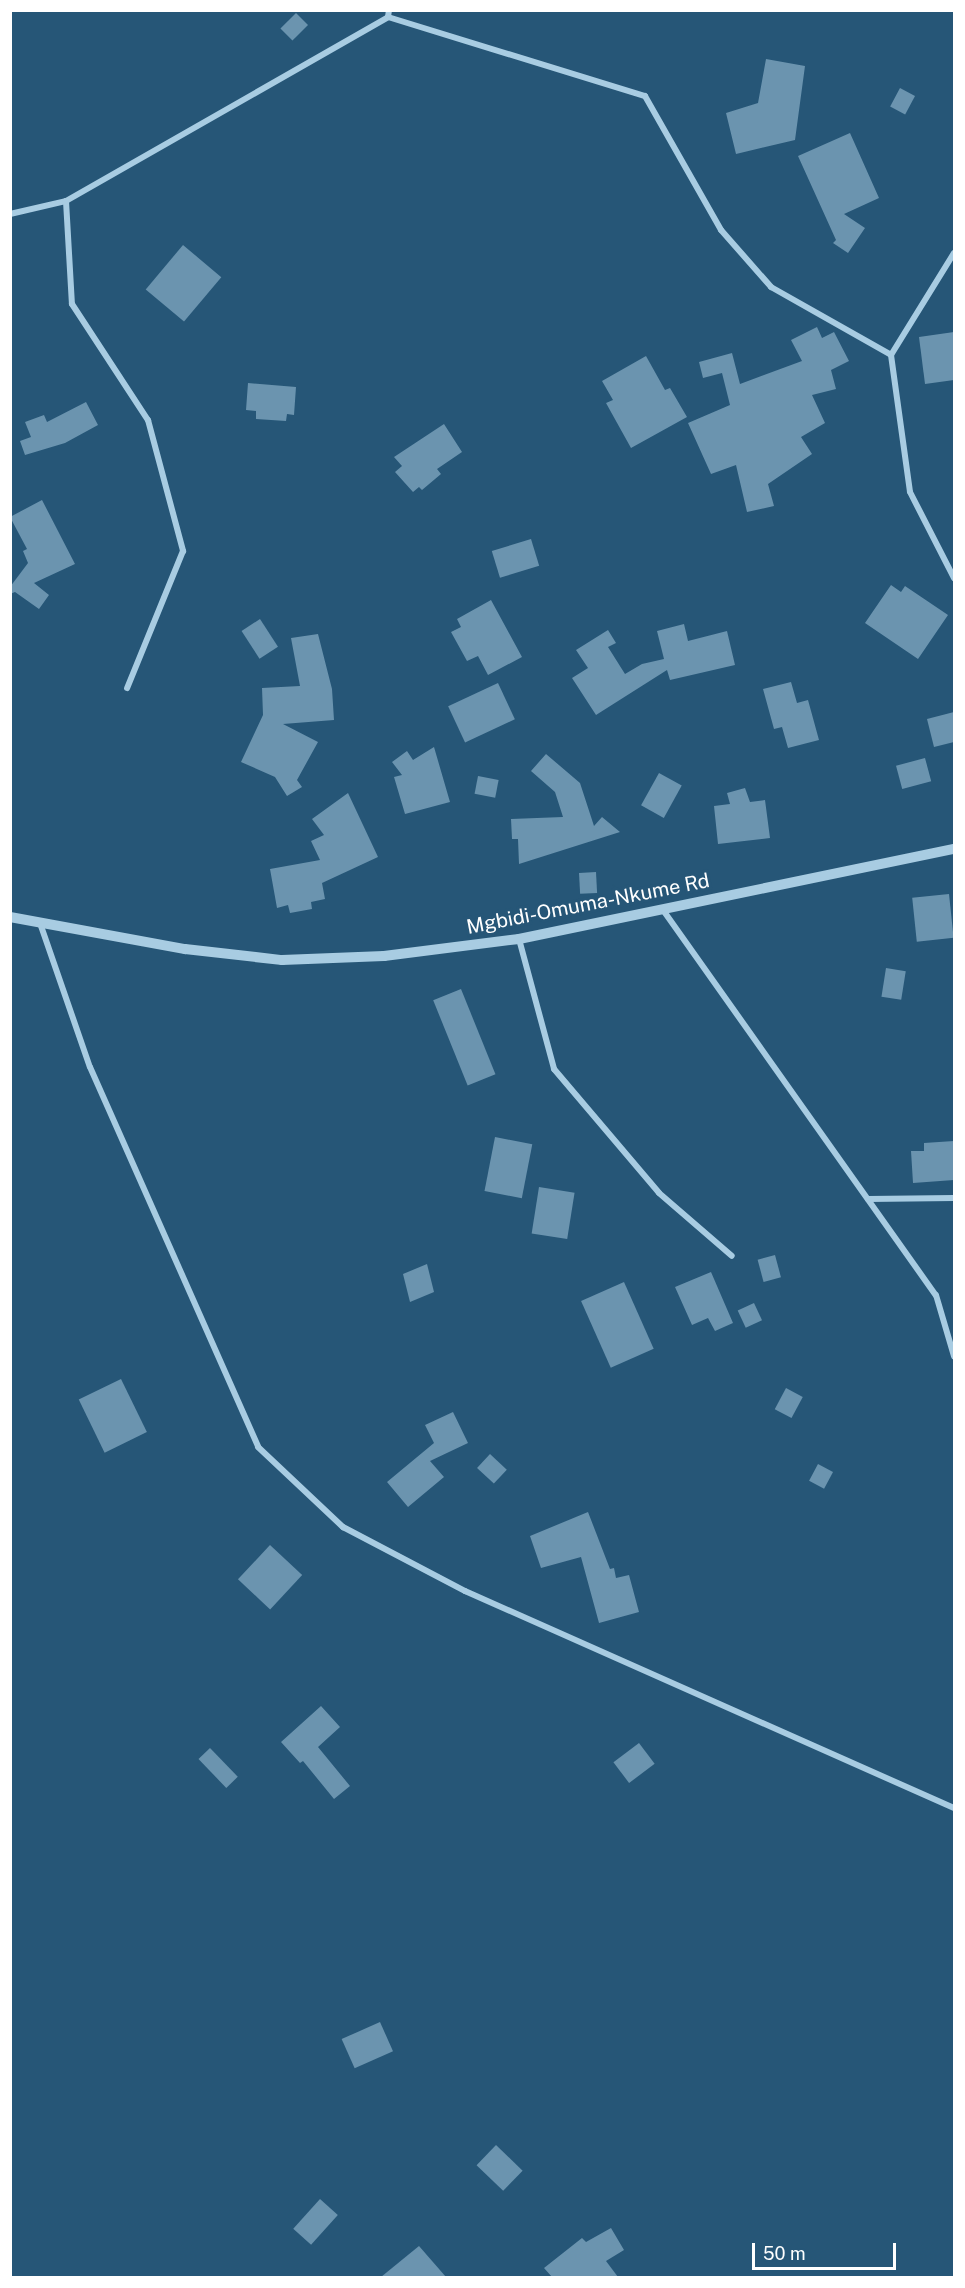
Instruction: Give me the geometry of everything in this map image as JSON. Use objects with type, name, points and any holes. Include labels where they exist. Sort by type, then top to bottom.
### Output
[{"type":"street","points":[[10,214],[66,201],[389,14],[645,96],[721,230],[771,287],[891,355]]},
{"type":"street","points":[[66,201],[72,304],[148,420],[183,551],[127,688]]},
{"type":"street","points":[[954,253],[891,355],[910,492],[954,578]]},
{"type":"street","name":"Mgbidi-Omuma-Nkume Rd","points":[[10,917],[184,949],[282,960],[384,956],[519,939],[954,849]]},
{"type":"street","points":[[663,910],[936,1295],[954,1356]]},
{"type":"street","points":[[40,922],[90,1067],[258,1447],[343,1527],[465,1591],[954,1808]]},
{"type":"street","points":[[519,939],[554,1069],[659,1193],[732,1256]]},
{"type":"street","points":[[868,1199],[954,1198]]},
{"type":"building","points":[[296,13],[308,25],[292,41],[280,29]]},
{"type":"building","points":[[766,59],[805,66],[795,140],[736,154],[726,113],[758,103]]},
{"type":"building","points":[[900,88],[915,96],[905,115],[890,107]]},
{"type":"building","points":[[850,133],[879,198],[844,214],[865,228],[848,253],[833,243],[836,240],[798,156]]},
{"type":"building","points":[[183,245],[221,277],[184,322],[146,289]]},
{"type":"building","points":[[817,327],[822,338],[834,332],[849,361],[831,370],[836,389],[812,395],[825,423],[801,437],[812,454],[768,484],[774,506],[747,512],[736,465],[711,474],[688,423],[730,405],[722,373],[703,378],[699,362],[732,353],[740,384],[802,361],[791,340]]},
{"type":"building","points":[[954,332],[954,380],[925,384],[919,337]]},
{"type":"building","points":[[646,356],[665,390],[670,388],[687,417],[631,448],[606,403],[613,400],[602,381]]},
{"type":"building","points":[[248,383],[296,387],[294,415],[287,414],[286,421],[256,419],[256,411],[246,410]]},
{"type":"building","points":[[86,402],[98,425],[65,443],[25,455],[20,441],[31,437],[25,422],[44,415],[47,422]]},
{"type":"building","points":[[444,424],[462,452],[437,469],[441,474],[422,490],[419,487],[413,492],[395,472],[402,466],[394,457]]},
{"type":"building","points":[[42,500],[75,564],[34,583],[49,595],[39,609],[15,592],[10,594],[10,587],[28,563],[23,551],[27,549],[10,517]]},
{"type":"building","points":[[531,539],[539,566],[500,578],[492,551]]},
{"type":"building","points":[[891,585],[901,592],[905,586],[948,615],[918,659],[865,623]]},
{"type":"building","points":[[491,600],[522,657],[488,675],[478,656],[467,661],[451,632],[461,627],[457,619]]},
{"type":"building","points":[[260,619],[278,647],[260,659],[242,631]]},
{"type":"building","points":[[684,624],[688,641],[727,631],[735,665],[670,680],[667,670],[596,715],[572,678],[588,668],[576,650],[608,630],[616,643],[608,647],[625,674],[642,664],[664,659],[657,631]]},
{"type":"building","points":[[318,634],[332,689],[334,720],[283,724],[318,742],[297,780],[302,787],[287,796],[275,777],[241,762],[263,715],[262,688],[300,686],[291,638]]},
{"type":"building","points":[[791,682],[797,703],[808,700],[819,740],[788,748],[782,727],[774,729],[763,689]]},
{"type":"building","points":[[498,683],[515,719],[465,742],[448,706]]},
{"type":"building","points":[[954,712],[954,742],[934,747],[927,719]]},
{"type":"building","points":[[434,747],[450,802],[405,814],[394,777],[402,775],[392,762],[407,751],[413,760]]},
{"type":"building","points":[[546,754],[580,783],[594,826],[602,817],[620,832],[519,864],[518,839],[512,839],[511,819],[563,817],[555,792],[531,771]]},
{"type":"building","points":[[925,758],[931,781],[902,789],[896,766]]},
{"type":"building","points":[[659,773],[682,786],[664,818],[641,805]]},
{"type":"building","points":[[478,776],[499,780],[495,798],[475,794]]},
{"type":"building","points":[[745,788],[750,802],[765,800],[770,838],[718,844],[714,806],[730,804],[727,793]]},
{"type":"building","points":[[348,793],[378,857],[322,883],[325,899],[311,902],[312,909],[290,913],[288,905],[277,908],[270,869],[320,860],[311,841],[324,835],[312,819]]},
{"type":"building","points":[[596,872],[597,893],[580,894],[579,873]]},
{"type":"building","points":[[949,894],[954,938],[917,942],[912,898]]},
{"type":"building","points":[[886,968],[906,971],[901,1000],[881,997]]},
{"type":"building","points":[[461,989],[495,1074],[468,1086],[433,1000]]},
{"type":"building","points":[[495,1137],[532,1144],[522,1198],[485,1191]]},
{"type":"building","points":[[954,1141],[954,1180],[913,1183],[911,1151],[924,1151],[924,1143]]},
{"type":"building","points":[[539,1187],[575,1193],[567,1239],[532,1233]]},
{"type":"building","points":[[775,1255],[781,1277],[764,1282],[758,1260]]},
{"type":"building","points":[[427,1264],[434,1292],[410,1302],[403,1274]]},
{"type":"building","points":[[711,1272],[733,1323],[715,1331],[708,1318],[692,1325],[675,1287]]},
{"type":"building","points":[[624,1282],[654,1349],[611,1368],[581,1301]]},
{"type":"building","points":[[754,1303],[762,1320],[746,1328],[738,1311]]},
{"type":"building","points":[[121,1379],[147,1432],[105,1453],[79,1400]]},
{"type":"building","points":[[786,1388],[803,1397],[792,1418],[775,1409]]},
{"type":"building","points":[[453,1412],[468,1443],[430,1461],[444,1477],[408,1507],[387,1482],[434,1443],[425,1425]]},
{"type":"building","points":[[490,1454],[507,1470],[494,1484],[477,1468]]},
{"type":"building","points":[[818,1464],[833,1472],[824,1489],[809,1481]]},
{"type":"building","points":[[588,1512],[610,1569],[614,1568],[616,1578],[629,1575],[639,1612],[599,1623],[581,1557],[541,1568],[530,1536]]},
{"type":"building","points":[[270,1545],[302,1575],[270,1609],[238,1579]]},
{"type":"building","points":[[321,1706],[340,1727],[318,1747],[350,1786],[334,1799],[303,1761],[300,1763],[281,1742]]},
{"type":"building","points":[[639,1743],[655,1764],[629,1783],[613,1762]]},
{"type":"building","points":[[210,1748],[238,1777],[226,1788],[198,1759]]},
{"type":"building","points":[[380,2022],[393,2051],[355,2068],[342,2039]]},
{"type":"building","points":[[496,2145],[523,2171],[503,2191],[477,2165]]},
{"type":"building","points":[[320,2199],[338,2215],[311,2245],[293,2229]]},
{"type":"building","points":[[611,2228],[624,2250],[606,2261],[618,2277],[552,2277],[544,2268],[582,2238],[586,2242]]},
{"type":"building","points":[[419,2246],[446,2277],[381,2277]]}]
